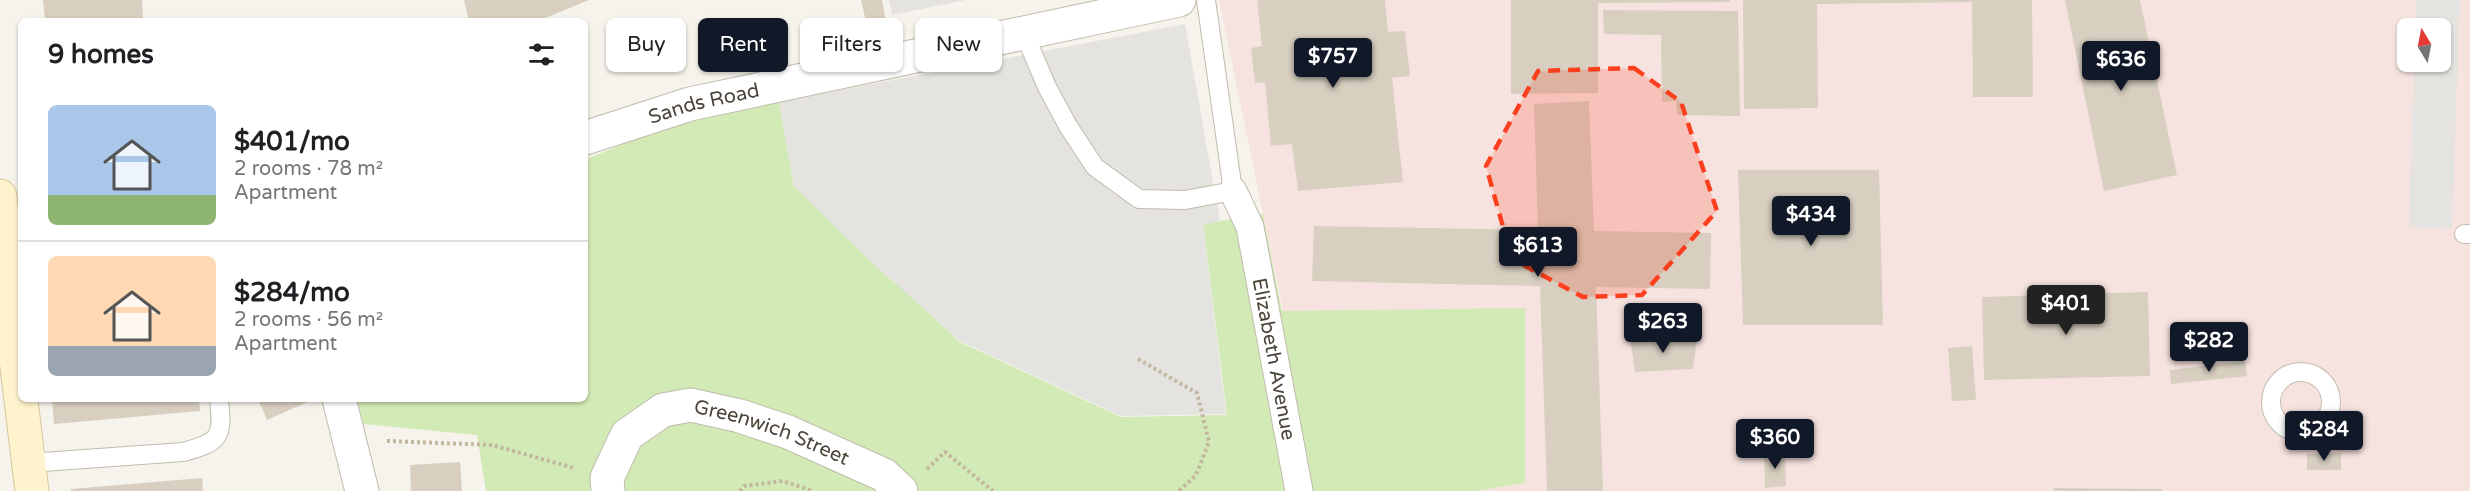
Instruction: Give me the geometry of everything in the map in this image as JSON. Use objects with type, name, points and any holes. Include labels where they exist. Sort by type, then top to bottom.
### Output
[{"type":"main road","points":[[0,196],[18,375]]},
{"type":"main road","points":[[21,402],[30,477]]},
{"type":"street","name":"Sands Road","points":[[588,137],[690,104],[1179,0]]},
{"type":"street","name":"Elizabeth Avenue","points":[[1233,191],[1250,227],[1299,491]]},
{"type":"street","points":[[340,402],[362,491]]},
{"type":"street","name":"Greenwich Street","points":[[607,484],[627,435],[663,410],[692,405],[740,416],[788,432],[884,475],[901,491]]},
{"type":"lane","points":[[1024,33],[1047,87],[1068,126],[1095,167],[1139,199],[1185,200],[1233,191],[1206,0]]},
{"type":"lane","points":[[30,477],[202,447],[216,439],[222,426],[219,402]]},
{"type":"path","points":[[1138,359],[1197,393],[1209,442],[1196,475],[1179,491]]},
{"type":"path","points":[[350,440],[492,445],[607,484]]},
{"type":"path","points":[[930,466],[945,452],[993,491]]},
{"type":"path","points":[[740,491],[744,486],[783,481],[813,491]]},
{"type":"highlighted area","points":[[1634,68],[1681,102],[1717,211],[1642,295],[1583,297],[1512,259],[1486,166],[1538,71]]},
{"type":"shaded area","points":[[889,0],[966,0],[892,15]]},
{"type":"shaded area","points":[[1219,0],[2470,0],[2470,491],[1320,491]]},
{"type":"shaded area","points":[[2416,0],[2460,0],[2452,229],[2409,227],[2414,72],[2451,72],[2451,18],[2415,18]]},
{"type":"shaded area","points":[[1185,24],[1220,221],[1203,225],[1226,414],[1121,416],[960,341],[869,260],[794,186],[779,102],[935,72],[1002,72],[1002,59]]},
{"type":"green space","points":[[779,102],[794,186],[960,342],[1121,417],[1227,415],[1203,224],[1263,214],[1282,311],[1525,308],[1525,483],[1476,491],[486,491],[477,435],[363,424],[358,402],[588,402],[589,158],[669,125]]},
{"type":"building","points":[[43,0],[142,0],[143,18],[45,18]]},
{"type":"building","points":[[464,0],[589,0],[545,18],[468,18]]},
{"type":"building","points":[[861,0],[882,0],[885,18],[865,18]]},
{"type":"building","points":[[1257,0],[1385,0],[1388,32],[1405,31],[1410,76],[1392,78],[1403,182],[1298,191],[1292,144],[1271,146],[1265,82],[1255,83],[1251,48],[1262,46]]},
{"type":"building","points":[[1511,0],[1730,0],[1730,2],[1598,3],[1598,93],[1511,94]]},
{"type":"building","points":[[1743,0],[2032,0],[2033,97],[1973,97],[1972,2],[1817,4],[1818,108],[1744,109]]},
{"type":"building","points":[[2065,0],[2140,0],[2177,175],[2104,191]]},
{"type":"building","points":[[1603,10],[1738,11],[1740,116],[1677,115],[1676,101],[1662,102],[1661,35],[1604,34]]},
{"type":"building","points":[[1589,101],[1594,231],[1711,233],[1710,289],[1596,287],[1603,491],[1547,491],[1540,286],[1312,281],[1314,226],[1538,230],[1534,104]]},
{"type":"building","points":[[1738,170],[1879,170],[1883,325],[1743,325]]},
{"type":"building","points":[[2148,292],[2150,376],[1984,380],[1982,297]]},
{"type":"building","points":[[1630,337],[1697,338],[1693,369],[1635,372]]},
{"type":"building","points":[[1972,346],[1976,400],[1952,401],[1948,348]]},
{"type":"building","points":[[2245,361],[2247,376],[2171,384],[2170,370]]},
{"type":"building","points":[[52,402],[199,402],[200,411],[54,424]]},
{"type":"building","points":[[259,402],[307,402],[267,420]]},
{"type":"building","points":[[1785,452],[1786,486],[1765,488],[1764,453]]},
{"type":"building","points":[[2341,453],[2341,470],[2307,470],[2307,454]]},
{"type":"building","points":[[460,462],[462,491],[411,491],[410,465]]},
{"type":"building","points":[[202,478],[203,491],[71,491],[71,489]]},
{"type":"building","points":[[2054,488],[2162,489],[2162,491],[2054,491]]}]
